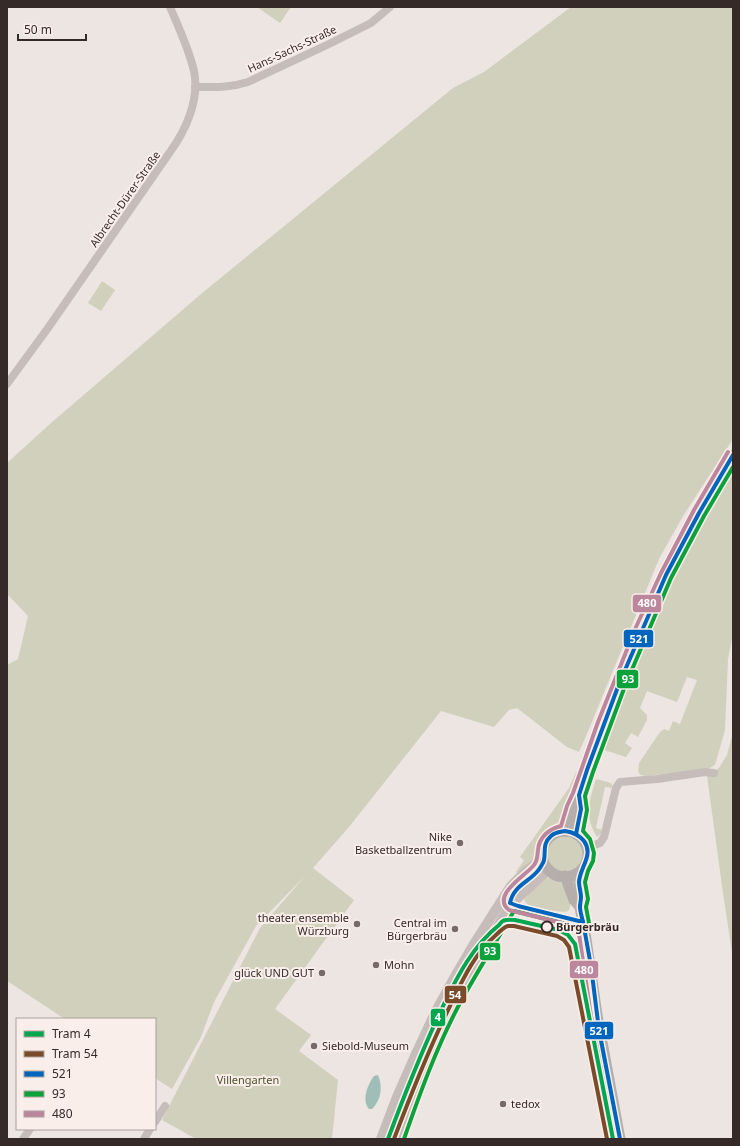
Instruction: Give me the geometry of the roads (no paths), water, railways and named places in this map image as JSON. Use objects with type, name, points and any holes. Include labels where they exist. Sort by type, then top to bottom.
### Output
[{"type":"main road","points":[[571,832],[581,809],[579,795],[587,770],[611,704],[642,629],[666,575],[699,513],[733,455]]},
{"type":"main road","points":[[559,832],[571,832],[581,837],[585,842],[592,846],[585,865],[577,873],[571,876],[555,874],[546,865],[543,854],[544,846],[552,835],[559,832]]},
{"type":"main road","points":[[582,869],[579,882],[582,899],[580,907],[590,961],[597,1015],[620,1139]]},
{"type":"main road","points":[[565,876],[574,900],[580,907]]},
{"type":"street","name":"Albrecht-Dürer-Straße","points":[[7,384],[177,143],[188,122],[195,87],[194,71],[187,48],[170,7]]},
{"type":"street","name":"Hans-Sachs-Straße","points":[[195,87],[224,88],[248,82],[371,23],[390,7]]},
{"type":"street","points":[[592,846],[600,843],[604,837],[616,788],[620,782],[657,779],[705,772],[714,773]]},
{"type":"street","points":[[382,1139],[414,1056],[435,1014],[474,944],[511,886],[526,871],[538,862],[546,865],[511,904],[455,1001],[426,1061],[398,1139]]},
{"type":"street","points":[[445,996],[455,1001]]},
{"type":"street","points":[[414,1056],[426,1061]]},
{"type":"street","points":[[397,1097],[411,1101]]},
{"type":"street","points":[[156,1120],[165,1106]]},
{"type":"street","points":[[23,1139],[29,1130]]},
{"type":"street","points":[[144,1139],[149,1130]]},
{"type":"water","points":[[378,1075],[381,1089],[379,1097],[372,1109],[369,1109],[365,1097],[366,1092],[374,1076]]},
{"type":"tram line","name":"4","points":[[388,1139],[436,1021],[455,982],[481,942],[504,920],[515,920],[559,930],[568,935],[575,944],[613,1139]]},
{"type":"tram line","name":"54","points":[[394,1139],[442,1022],[464,978],[475,959],[488,942],[508,926],[557,936],[564,940],[569,947],[607,1139]]},
{"type":"place","name":"Nike Basketballzentrum","points":[[460,843]]},
{"type":"place","name":"theater ensemble Würzburg","points":[[357,924]]},
{"type":"place","name":"Bürgerbräu","points":[[547,927]]},
{"type":"place","name":"Central im Bürgerbräu","points":[[455,929]]},
{"type":"place","name":"Mohn","points":[[376,965]]},
{"type":"place","name":"glück UND GUT","points":[[322,973]]},
{"type":"place","name":"Siebold-Museum","points":[[314,1046]]},
{"type":"place","name":"tedox","points":[[503,1104]]},
{"type":"park label","name":"Villengarten","points":[[248,1080]]}]
